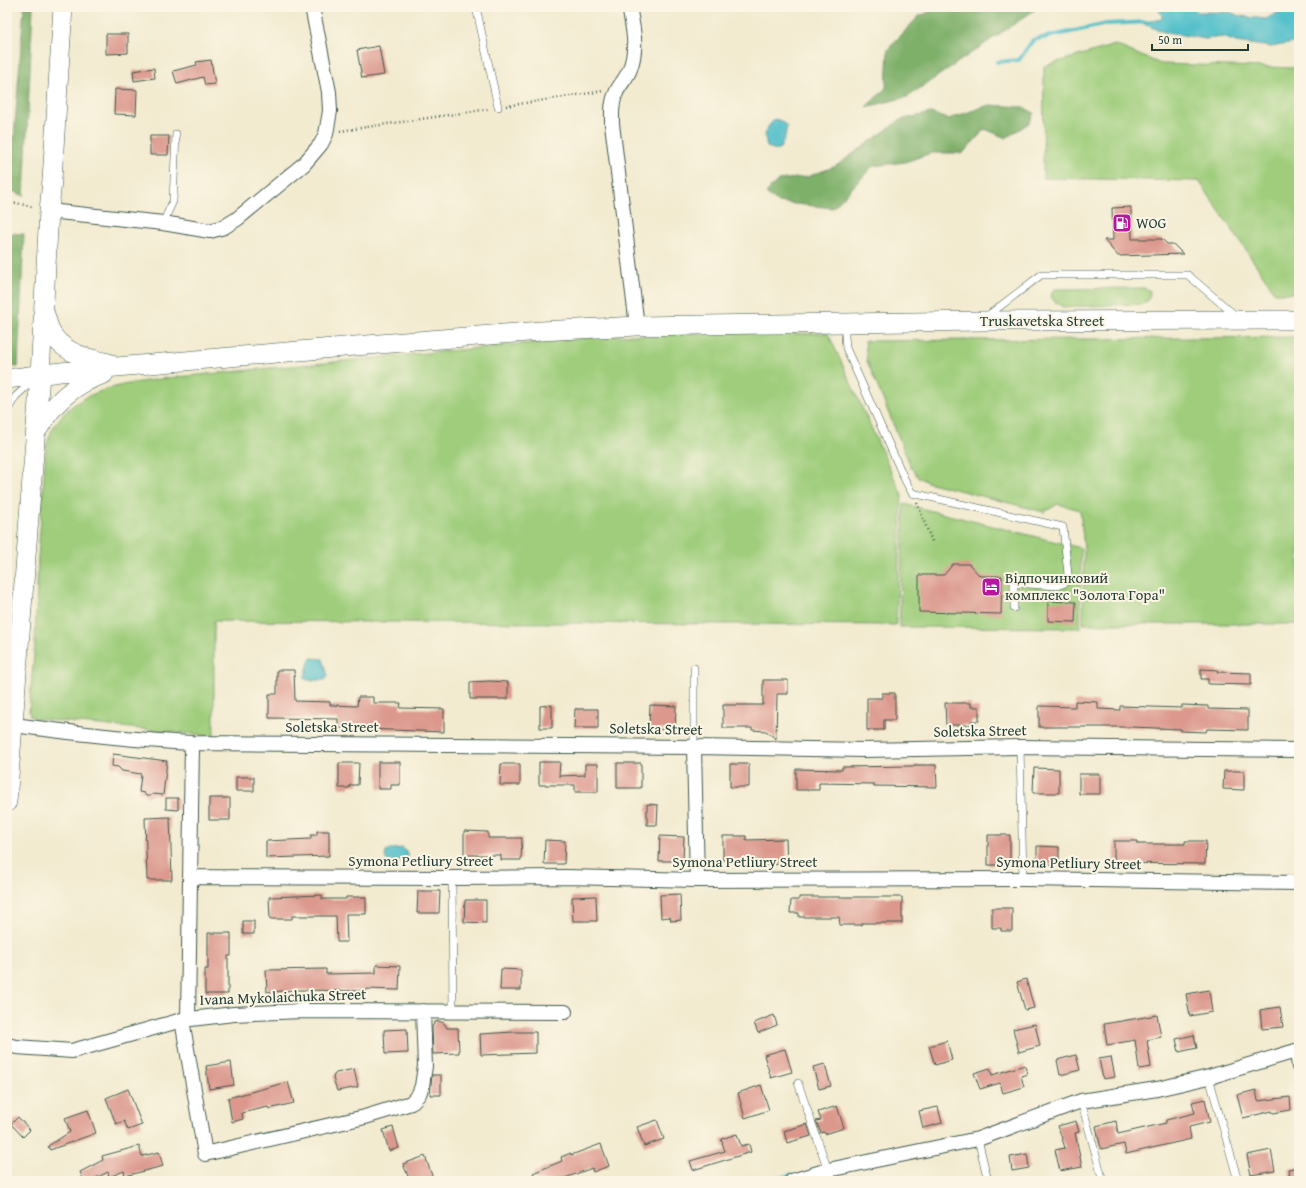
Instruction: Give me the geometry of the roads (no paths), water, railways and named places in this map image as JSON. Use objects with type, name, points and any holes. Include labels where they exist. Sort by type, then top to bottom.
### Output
[{"type":"main road","points":[[7,802],[40,375],[49,210],[63,7]]},
{"type":"main road","points":[[43,307],[53,336],[71,351],[94,360],[128,366]]},
{"type":"main road","name":"Truskavetska Street","points":[[128,366],[525,332],[637,326],[982,321],[1299,320]]},
{"type":"main road","points":[[7,379],[128,366]]},
{"type":"main road","points":[[35,434],[49,411],[66,394],[92,378],[128,366]]},
{"type":"street","points":[[49,210],[163,223],[210,231],[224,227],[237,219],[304,164],[321,144],[326,134],[330,110],[329,92],[312,7]]},
{"type":"street","points":[[629,7],[634,32],[634,55],[630,70],[616,93],[612,107],[612,124],[637,326]]},
{"type":"street","name":"Soletska Street","points":[[14,725],[154,741],[192,743],[694,747],[864,750],[1020,746],[1299,750]]},
{"type":"street","points":[[192,743],[191,877],[185,1019],[205,1154],[364,1116],[411,1103],[419,1094],[422,1086],[425,1066],[423,1011]]},
{"type":"street","points":[[694,747],[697,880]]},
{"type":"street","name":"Symona Petliury Street","points":[[191,877],[566,877],[697,880],[1023,879],[1299,883]]},
{"type":"street","name":"Ivana Mykolaichuka Street","points":[[7,1045],[72,1051],[185,1019],[234,1014],[302,1011],[565,1012]]},
{"type":"street","points":[[792,1181],[828,1170],[978,1139],[1081,1101],[1157,1089],[1209,1076],[1298,1050],[1299,1067]]},
{"type":"lane","points":[[476,7],[498,107]]},
{"type":"lane","points":[[163,223],[173,201],[176,134]]},
{"type":"lane","points":[[982,321],[1041,275],[1188,275],[1241,320]]},
{"type":"lane","points":[[844,323],[846,348],[912,493],[1063,527],[1068,574],[1065,583],[1057,586],[1014,583],[1014,608]]},
{"type":"lane","points":[[7,411],[16,396],[40,375]]},
{"type":"lane","points":[[694,668],[694,747]]},
{"type":"lane","points":[[1020,746],[1023,879]]},
{"type":"lane","points":[[452,878],[453,1011]]},
{"type":"lane","points":[[1209,1076],[1238,1181]]},
{"type":"lane","points":[[798,1083],[828,1170]]},
{"type":"lane","points":[[1081,1101],[1103,1181]]},
{"type":"lane","points":[[978,1139],[988,1181]]},
{"type":"water","points":[[1157,7],[1191,7],[1198,12],[1231,12],[1239,16],[1266,19],[1288,7],[1299,7],[1299,42],[1271,47],[1236,42],[1223,37],[1206,39],[1164,32],[1144,24],[1144,22],[1162,19],[1162,15]]},
{"type":"water","points":[[775,119],[781,121],[787,126],[781,147],[777,150],[767,147],[765,138],[767,129]]},
{"type":"water","points":[[310,659],[323,659],[328,676],[325,680],[305,679]]},
{"type":"water","points":[[403,848],[406,851],[408,859],[406,861],[387,861],[385,857],[386,852],[391,849]]},
{"type":"waterway","points":[[997,62],[1019,60],[1033,40],[1107,24],[1148,22]]},
{"type":"waterway","points":[[769,1181],[792,1175]]},
{"type":"place","name":"WOG","points":[[1122,223]]},
{"type":"place","name":"Відпочинковий комплекс \"Золота Гора\"","points":[[991,587]]}]
